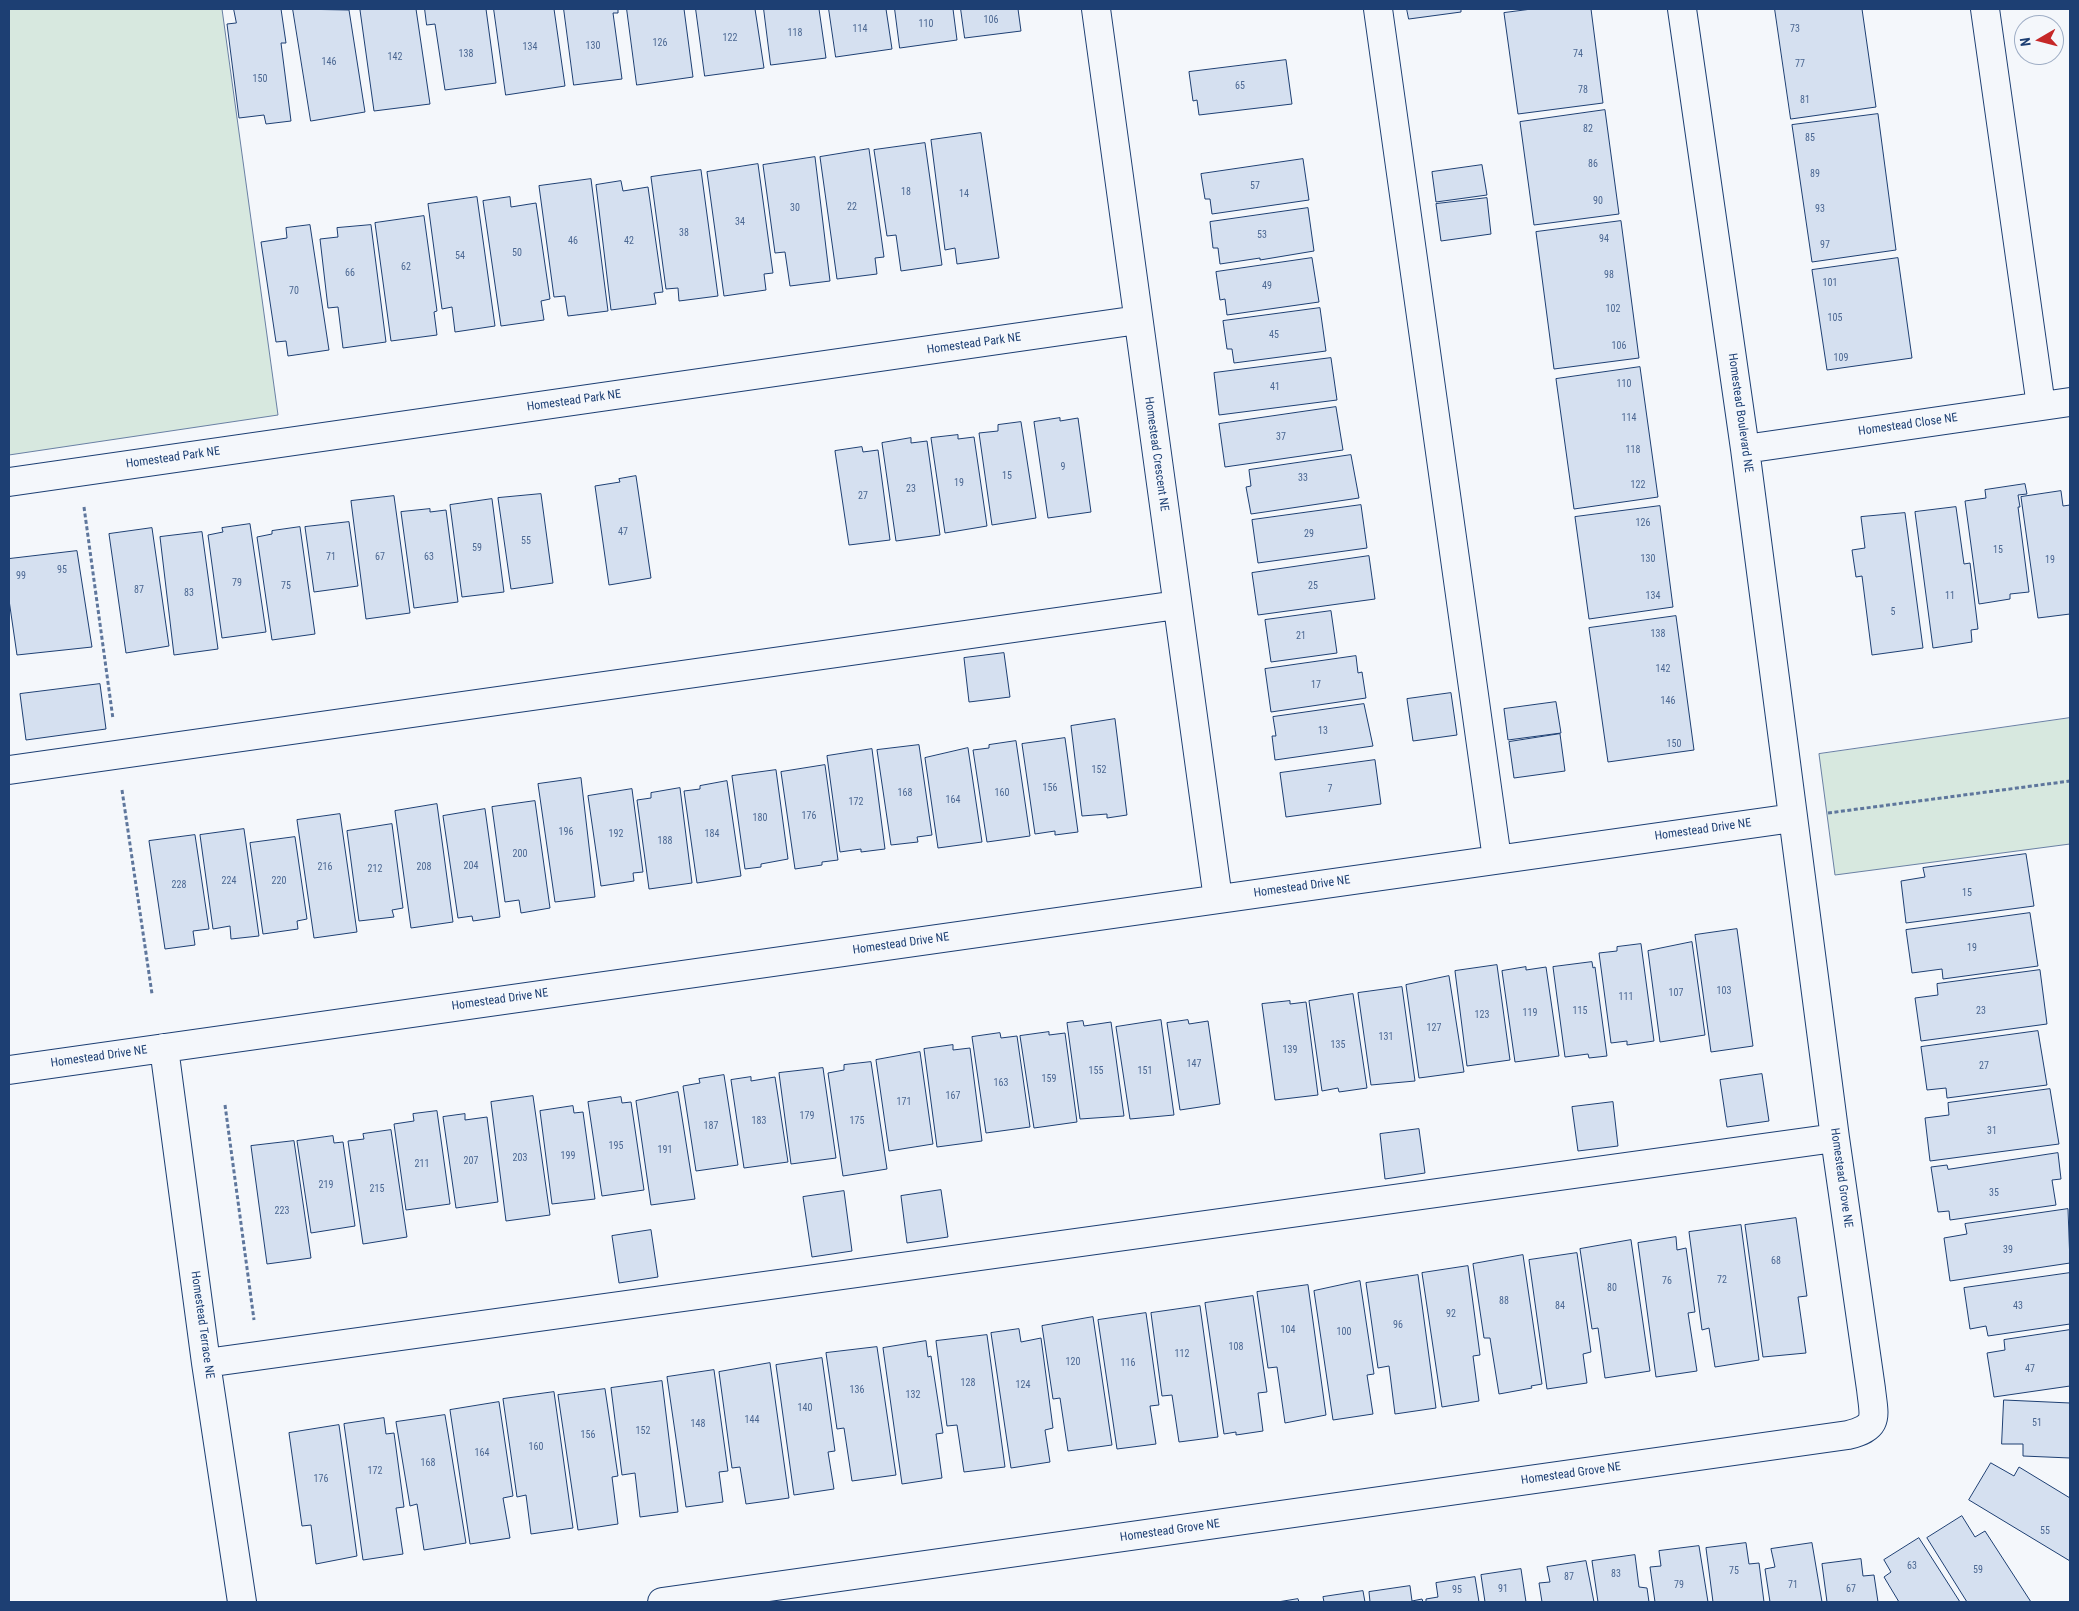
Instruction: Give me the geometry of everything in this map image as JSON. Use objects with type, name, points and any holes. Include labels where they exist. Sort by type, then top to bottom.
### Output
[{"type":"street","name":"Homestead Crescent NE","points":[[1096,9],[1218,898]]},
{"type":"street","points":[[1378,9],[1497,859]]},
{"type":"street","name":"Homestead Boulevard NE","points":[[1682,9],[1745,448],[1793,818]]},
{"type":"street","points":[[1985,9],[2041,406]]},
{"type":"street","name":"Homestead Park NE","points":[[9,482],[1138,320]]},
{"type":"street","name":"Homestead Close NE","points":[[1745,448],[2070,402]]},
{"type":"street","points":[[9,770],[1177,605]]},
{"type":"street","name":"Homestead Drive NE","points":[[9,1070],[1793,818]]},
{"type":"street","name":"Homestead Grove NE","points":[[662,1602],[1864,1431],[1873,1421],[1874,1413],[1835,1138],[1793,818]]},
{"type":"street","name":"Homestead Terrace NE","points":[[164,1048],[206,1363],[242,1602]]},
{"type":"street","points":[[206,1363],[1835,1138]]},
{"type":"path","points":[[1793,818],[2070,781]]},
{"type":"path","points":[[225,1105],[259,1356]]},
{"type":"shaded area","points":[[9,9],[222,9],[278,415],[9,455]]},
{"type":"shaded area","points":[[2070,718],[2070,844],[1835,875],[1819,754]]},
{"type":"building","points":[[234,9],[281,9],[286,43],[281,43],[291,121],[266,124],[264,115],[239,118],[227,24],[236,23]]},
{"type":"building","points":[[293,9],[349,10],[365,112],[311,121]]},
{"type":"building","points":[[416,9],[430,104],[374,111],[360,10]]},
{"type":"building","points":[[425,9],[486,9],[496,83],[445,90],[435,24],[427,25]]},
{"type":"building","points":[[494,9],[554,9],[565,86],[506,95]]},
{"type":"building","points":[[564,9],[618,9],[618,13],[613,13],[622,79],[574,85]]},
{"type":"building","points":[[627,9],[684,9],[693,77],[637,85]]},
{"type":"building","points":[[696,9],[755,9],[764,68],[705,76]]},
{"type":"building","points":[[764,9],[819,9],[826,58],[771,65]]},
{"type":"building","points":[[829,9],[886,9],[892,49],[836,57]]},
{"type":"building","points":[[895,9],[953,9],[957,40],[900,48]]},
{"type":"building","points":[[961,9],[1018,9],[1021,31],[965,38]]},
{"type":"building","points":[[1407,9],[1461,9],[1461,12],[1409,19]]},
{"type":"building","points":[[1532,9],[1591,9],[1603,103],[1518,114],[1504,13]]},
{"type":"building","points":[[1775,9],[1862,9],[1876,107],[1791,119]]},
{"type":"building","points":[[1286,60],[1292,104],[1199,115],[1197,100],[1193,101],[1189,72]]},
{"type":"building","points":[[1605,110],[1619,214],[1534,225],[1520,122]]},
{"type":"building","points":[[1878,114],[1896,250],[1812,262],[1792,125]]},
{"type":"building","points":[[981,133],[999,258],[957,264],[955,248],[945,250],[931,140]]},
{"type":"building","points":[[925,143],[942,265],[901,271],[896,235],[887,236],[874,150]]},
{"type":"building","points":[[869,149],[884,257],[875,258],[877,274],[837,279],[820,157]]},
{"type":"building","points":[[815,157],[830,281],[790,286],[785,252],[775,253],[763,165]]},
{"type":"building","points":[[1303,159],[1309,200],[1212,214],[1210,199],[1205,199],[1201,174]]},
{"type":"building","points":[[758,164],[773,273],[764,274],[766,290],[724,296],[707,172]]},
{"type":"building","points":[[1482,165],[1487,195],[1436,202],[1432,172]]},
{"type":"building","points":[[701,170],[718,296],[679,301],[678,288],[666,289],[651,177]]},
{"type":"building","points":[[591,179],[608,311],[568,316],[565,296],[554,297],[539,186]]},
{"type":"building","points":[[621,181],[623,191],[648,187],[663,292],[654,293],[656,304],[611,310],[596,185]]},
{"type":"building","points":[[477,197],[495,326],[455,332],[452,307],[442,309],[428,204]]},
{"type":"building","points":[[510,197],[511,207],[536,203],[550,299],[541,301],[544,320],[501,326],[483,201]]},
{"type":"building","points":[[1487,198],[1491,234],[1441,241],[1436,204]]},
{"type":"building","points":[[1308,208],[1314,251],[1260,260],[1260,258],[1220,264],[1218,248],[1213,248],[1210,222]]},
{"type":"building","points":[[424,216],[437,311],[434,312],[437,335],[391,341],[375,223]]},
{"type":"building","points":[[1621,221],[1639,358],[1554,369],[1536,232]]},
{"type":"building","points":[[310,225],[329,350],[288,356],[286,341],[276,342],[261,242],[287,238],[286,228]]},
{"type":"building","points":[[371,225],[386,342],[343,348],[338,307],[328,308],[320,239],[338,237],[337,228]]},
{"type":"building","points":[[1312,258],[1319,302],[1227,315],[1225,299],[1220,300],[1216,272]]},
{"type":"building","points":[[1898,258],[1912,358],[1827,370],[1812,270]]},
{"type":"building","points":[[1320,308],[1326,351],[1234,363],[1232,349],[1227,349],[1223,321]]},
{"type":"building","points":[[1331,358],[1337,400],[1219,415],[1214,373]]},
{"type":"building","points":[[1640,367],[1658,497],[1574,509],[1556,379]]},
{"type":"building","points":[[1336,407],[1343,450],[1225,467],[1219,424]]},
{"type":"building","points":[[1060,418],[1060,421],[1078,418],[1091,512],[1048,518],[1034,422]]},
{"type":"building","points":[[1021,422],[1036,518],[992,525],[979,433],[998,431],[998,425]]},
{"type":"building","points":[[958,435],[958,439],[974,437],[987,526],[945,533],[931,438]]},
{"type":"building","points":[[911,438],[911,443],[927,441],[940,535],[896,541],[882,443]]},
{"type":"building","points":[[862,447],[863,452],[878,450],[890,540],[849,545],[835,451]]},
{"type":"building","points":[[1351,455],[1359,498],[1251,514],[1246,487],[1251,486],[1249,470]]},
{"type":"building","points":[[636,476],[651,578],[609,585],[595,486],[620,482],[619,479]]},
{"type":"building","points":[[2025,484],[2027,494],[2018,495],[2020,507],[2018,507],[2029,592],[2010,594],[2010,599],[1979,604],[1965,501],[1986,498],[1985,490]]},
{"type":"building","points":[[2061,491],[2063,506],[2070,505],[2070,614],[2038,618],[2021,497]]},
{"type":"building","points":[[541,494],[553,583],[511,589],[498,498]]},
{"type":"building","points":[[394,496],[410,613],[366,619],[351,501]]},
{"type":"building","points":[[492,499],[504,592],[462,597],[450,505]]},
{"type":"building","points":[[1361,505],[1367,548],[1258,563],[1252,520]]},
{"type":"building","points":[[1660,506],[1673,607],[1589,619],[1575,517]]},
{"type":"building","points":[[1956,507],[1964,564],[1970,563],[1978,629],[1971,630],[1972,642],[1933,648],[1915,512]]},
{"type":"building","points":[[430,509],[430,512],[446,510],[458,602],[414,608],[401,512]]},
{"type":"building","points":[[1905,513],[1923,648],[1872,655],[1862,576],[1856,577],[1852,550],[1865,548],[1861,517]]},
{"type":"building","points":[[349,522],[358,586],[314,592],[305,527]]},
{"type":"building","points":[[250,524],[266,632],[222,638],[208,535],[223,532],[222,528]]},
{"type":"building","points":[[300,527],[315,634],[272,640],[257,537],[272,534],[272,531]]},
{"type":"building","points":[[152,528],[169,646],[126,653],[109,534]]},
{"type":"building","points":[[202,532],[218,649],[174,655],[160,537]]},
{"type":"building","points":[[77,551],[92,647],[17,655],[9,600],[9,559]]},
{"type":"building","points":[[1369,556],[1375,599],[1258,615],[1252,573]]},
{"type":"building","points":[[1331,611],[1337,653],[1271,662],[1265,620]]},
{"type":"building","points":[[1676,616],[1694,750],[1608,762],[1589,628]]},
{"type":"building","points":[[1004,653],[1010,697],[969,702],[964,658]]},
{"type":"building","points":[[1356,656],[1358,673],[1362,672],[1366,698],[1271,712],[1265,669]]},
{"type":"building","points":[[100,684],[106,729],[26,740],[20,694]]},
{"type":"building","points":[[1451,693],[1457,735],[1413,741],[1407,699]]},
{"type":"building","points":[[1556,702],[1561,733],[1508,740],[1504,709]]},
{"type":"building","points":[[1364,704],[1373,746],[1275,760],[1272,736],[1276,736],[1273,717]]},
{"type":"building","points":[[1115,719],[1127,815],[1107,818],[1107,814],[1082,816],[1071,726]]},
{"type":"building","points":[[1560,734],[1565,771],[1514,778],[1509,742]]},
{"type":"building","points":[[1065,738],[1078,832],[1055,835],[1055,831],[1035,834],[1022,744]]},
{"type":"building","points":[[1016,741],[1030,836],[987,842],[973,750],[989,748],[989,745]]},
{"type":"building","points":[[919,745],[932,835],[917,837],[918,842],[891,845],[877,750]]},
{"type":"building","points":[[968,748],[982,842],[938,848],[925,758]]},
{"type":"building","points":[[872,749],[885,849],[861,852],[861,849],[840,852],[827,756]]},
{"type":"building","points":[[1375,760],[1381,804],[1286,817],[1280,773]]},
{"type":"building","points":[[825,765],[838,860],[822,862],[822,865],[795,869],[781,772]]},
{"type":"building","points":[[776,770],[788,859],[761,864],[761,867],[745,869],[732,776]]},
{"type":"building","points":[[581,778],[595,897],[555,902],[538,784]]},
{"type":"building","points":[[727,781],[741,876],[697,883],[684,791],[700,789],[700,786]]},
{"type":"building","points":[[680,788],[692,883],[649,889],[637,800],[651,798],[651,793]]},
{"type":"building","points":[[632,789],[643,872],[633,873],[634,881],[601,886],[588,796]]},
{"type":"building","points":[[535,801],[550,908],[521,913],[519,900],[505,902],[492,807]]},
{"type":"building","points":[[437,804],[453,922],[411,928],[395,811]]},
{"type":"building","points":[[485,809],[500,917],[473,921],[472,916],[458,918],[443,816]]},
{"type":"building","points":[[340,814],[357,932],[314,938],[297,820]]},
{"type":"building","points":[[392,824],[403,908],[392,910],[394,917],[359,921],[347,831]]},
{"type":"building","points":[[244,829],[259,936],[231,939],[230,926],[213,929],[200,835]]},
{"type":"building","points":[[195,835],[209,929],[193,931],[195,945],[165,949],[149,841]]},
{"type":"building","points":[[295,837],[307,919],[297,921],[298,929],[263,934],[250,843]]},
{"type":"building","points":[[2026,854],[2034,906],[1906,923],[1901,881],[1925,877],[1923,868]]},
{"type":"building","points":[[2030,913],[2038,966],[1943,979],[1942,969],[1912,973],[1906,930]]},
{"type":"building","points":[[1737,929],[1753,1046],[1711,1052],[1695,935]]},
{"type":"building","points":[[1692,942],[1705,1035],[1660,1042],[1648,951]]},
{"type":"building","points":[[1641,944],[1654,1041],[1627,1045],[1627,1041],[1611,1043],[1599,953],[1617,951],[1617,947]]},
{"type":"building","points":[[1592,962],[1593,968],[1595,967],[1607,1056],[1589,1058],[1588,1054],[1565,1057],[1553,967]]},
{"type":"building","points":[[1497,965],[1510,1060],[1467,1066],[1455,971]]},
{"type":"building","points":[[1526,967],[1526,970],[1546,967],[1559,1056],[1515,1062],[1502,971]]},
{"type":"building","points":[[2040,970],[2047,1024],[1921,1041],[1915,998],[1938,995],[1937,984]]},
{"type":"building","points":[[1449,976],[1464,1072],[1419,1078],[1406,985]]},
{"type":"building","points":[[1402,987],[1415,1081],[1371,1085],[1358,993]]},
{"type":"building","points":[[1353,994],[1367,1088],[1339,1092],[1338,1088],[1322,1091],[1309,1001]]},
{"type":"building","points":[[1290,1001],[1290,1004],[1306,1002],[1318,1095],[1275,1100],[1262,1004]]},
{"type":"building","points":[[1161,1020],[1174,1115],[1130,1119],[1116,1027]]},
{"type":"building","points":[[1188,1020],[1189,1024],[1208,1021],[1220,1104],[1180,1110],[1167,1023]]},
{"type":"building","points":[[1083,1021],[1084,1026],[1111,1022],[1124,1116],[1080,1119],[1067,1023]]},
{"type":"building","points":[[2038,1031],[2047,1085],[1947,1098],[1946,1088],[1927,1090],[1921,1047]]},
{"type":"building","points":[[1049,1032],[1049,1035],[1065,1033],[1077,1122],[1034,1128],[1020,1036]]},
{"type":"building","points":[[1000,1033],[1001,1038],[1017,1036],[1030,1127],[986,1133],[972,1037]]},
{"type":"building","points":[[953,1045],[953,1050],[970,1048],[982,1141],[937,1147],[924,1049]]},
{"type":"building","points":[[920,1052],[933,1144],[889,1151],[876,1060]]},
{"type":"building","points":[[871,1062],[887,1169],[843,1176],[828,1073],[844,1070],[844,1065]]},
{"type":"building","points":[[823,1068],[836,1158],[791,1164],[779,1073]]},
{"type":"building","points":[[1762,1074],[1769,1121],[1727,1127],[1720,1080]]},
{"type":"building","points":[[724,1075],[738,1165],[696,1171],[683,1086],[700,1083],[699,1079]]},
{"type":"building","points":[[751,1077],[751,1081],[775,1077],[788,1162],[744,1168],[731,1080]]},
{"type":"building","points":[[2050,1089],[2059,1144],[1930,1161],[1925,1118],[1949,1115],[1948,1103]]},
{"type":"building","points":[[678,1092],[695,1199],[651,1205],[636,1101]]},
{"type":"building","points":[[533,1096],[550,1215],[506,1221],[491,1102]]},
{"type":"building","points":[[621,1097],[622,1103],[631,1102],[644,1190],[602,1196],[588,1102]]},
{"type":"building","points":[[1613,1102],[1618,1146],[1578,1151],[1572,1107]]},
{"type":"building","points":[[573,1106],[574,1113],[583,1112],[595,1199],[552,1204],[540,1111]]},
{"type":"building","points":[[437,1111],[450,1204],[406,1210],[394,1124],[414,1121],[413,1114]]},
{"type":"building","points":[[465,1114],[465,1120],[487,1117],[498,1202],[456,1208],[443,1117]]},
{"type":"building","points":[[1419,1129],[1425,1173],[1385,1179],[1380,1134]]},
{"type":"building","points":[[391,1130],[407,1237],[363,1244],[348,1141],[364,1139],[363,1134]]},
{"type":"building","points":[[333,1136],[334,1143],[343,1142],[355,1226],[311,1233],[297,1141]]},
{"type":"building","points":[[294,1141],[311,1258],[267,1264],[251,1146]]},
{"type":"building","points":[[2058,1153],[2061,1179],[2052,1180],[2056,1205],[1950,1220],[1949,1211],[1938,1212],[1931,1167],[1947,1165],[1948,1169]]},
{"type":"building","points":[[941,1190],[948,1237],[907,1243],[901,1196]]},
{"type":"building","points":[[844,1191],[852,1251],[812,1257],[803,1197]]},
{"type":"building","points":[[2068,1209],[2070,1263],[1950,1281],[1944,1238],[1967,1234],[1965,1224]]},
{"type":"building","points":[[1796,1218],[1807,1296],[1798,1297],[1806,1353],[1763,1357],[1745,1225]]},
{"type":"building","points":[[1741,1225],[1759,1360],[1715,1367],[1709,1328],[1702,1330],[1689,1232]]},
{"type":"building","points":[[651,1230],[658,1277],[619,1283],[612,1236]]},
{"type":"building","points":[[1676,1237],[1677,1250],[1686,1248],[1695,1312],[1688,1313],[1697,1371],[1656,1377],[1638,1243]]},
{"type":"building","points":[[1631,1240],[1650,1371],[1605,1378],[1598,1328],[1592,1329],[1580,1249]]},
{"type":"building","points":[[1577,1253],[1591,1352],[1583,1354],[1587,1383],[1547,1389],[1529,1260]]},
{"type":"building","points":[[1523,1255],[1542,1384],[1531,1386],[1532,1388],[1499,1394],[1490,1338],[1484,1338],[1473,1264]]},
{"type":"building","points":[[1468,1266],[1480,1355],[1473,1356],[1479,1401],[1442,1407],[1422,1273]]},
{"type":"building","points":[[2070,1273],[2070,1324],[1988,1336],[1986,1326],[1970,1329],[1964,1288]]},
{"type":"building","points":[[1418,1275],[1436,1408],[1395,1414],[1389,1366],[1378,1368],[1366,1283]]},
{"type":"building","points":[[1360,1281],[1374,1374],[1367,1375],[1373,1414],[1333,1420],[1314,1291]]},
{"type":"building","points":[[1308,1285],[1326,1415],[1285,1423],[1277,1367],[1268,1368],[1257,1292]]},
{"type":"building","points":[[1253,1296],[1267,1392],[1258,1393],[1263,1431],[1236,1435],[1236,1432],[1224,1434],[1205,1303]]},
{"type":"building","points":[[1200,1306],[1218,1437],[1179,1442],[1172,1395],[1162,1396],[1151,1313]]},
{"type":"building","points":[[1146,1313],[1159,1405],[1150,1406],[1156,1444],[1117,1449],[1098,1320]]},
{"type":"building","points":[[1093,1317],[1112,1445],[1068,1451],[1060,1398],[1053,1399],[1042,1326]]},
{"type":"building","points":[[1019,1329],[1021,1342],[1041,1338],[1053,1428],[1045,1430],[1050,1462],[1011,1468],[991,1333]]},
{"type":"building","points":[[2070,1330],[2070,1386],[1994,1397],[1987,1353],[2005,1350],[2004,1340]]},
{"type":"building","points":[[987,1335],[1005,1467],[964,1472],[957,1425],[947,1426],[936,1341]]},
{"type":"building","points":[[926,1341],[928,1357],[931,1356],[943,1433],[936,1434],[942,1478],[902,1484],[883,1348]]},
{"type":"building","points":[[877,1347],[896,1475],[852,1481],[844,1428],[837,1429],[826,1353]]},
{"type":"building","points":[[822,1358],[835,1451],[828,1452],[834,1489],[794,1495],[776,1365]]},
{"type":"building","points":[[770,1363],[789,1498],[746,1504],[740,1467],[732,1468],[719,1372]]},
{"type":"building","points":[[714,1370],[728,1471],[719,1472],[723,1502],[686,1507],[667,1377]]},
{"type":"building","points":[[662,1381],[678,1512],[640,1517],[635,1473],[622,1475],[611,1388]]},
{"type":"building","points":[[605,1389],[618,1476],[612,1477],[618,1524],[578,1530],[558,1395]]},
{"type":"building","points":[[554,1392],[573,1528],[531,1534],[526,1495],[517,1497],[503,1399]]},
{"type":"building","points":[[2004,1400],[2070,1403],[2070,1458],[2023,1456],[2023,1444],[2002,1444]]},
{"type":"building","points":[[499,1402],[513,1496],[503,1498],[510,1538],[470,1544],[450,1410]]},
{"type":"building","points":[[445,1415],[466,1543],[424,1550],[417,1504],[410,1506],[396,1422]]},
{"type":"building","points":[[384,1418],[386,1434],[394,1433],[404,1507],[396,1508],[403,1554],[363,1560],[344,1424]]},
{"type":"building","points":[[339,1425],[357,1556],[316,1564],[311,1525],[302,1526],[289,1433]]},
{"type":"building","points":[[1991,1463],[2014,1476],[2019,1467],[2070,1498],[2070,1561],[1969,1500]]},
{"type":"building","points":[[1962,1516],[1975,1537],[1985,1531],[2031,1602],[1967,1602],[1927,1538]]},
{"type":"building","points":[[1919,1538],[1960,1602],[1899,1602],[1884,1577],[1891,1572],[1884,1560]]},
{"type":"building","points":[[1746,1543],[1749,1564],[1759,1563],[1764,1602],[1713,1602],[1706,1548]]},
{"type":"building","points":[[1812,1543],[1822,1602],[1770,1602],[1765,1569],[1775,1567],[1771,1549]]},
{"type":"building","points":[[1699,1546],[1708,1602],[1655,1602],[1650,1567],[1661,1566],[1659,1551]]},
{"type":"building","points":[[1635,1555],[1639,1587],[1647,1588],[1649,1602],[1598,1602],[1592,1561]]},
{"type":"building","points":[[1861,1559],[1863,1576],[1874,1575],[1878,1602],[1827,1602],[1822,1564]]},
{"type":"building","points":[[1586,1561],[1594,1602],[1542,1602],[1539,1583],[1550,1582],[1547,1567]]},
{"type":"building","points":[[1521,1569],[1526,1602],[1485,1602],[1481,1575]]},
{"type":"building","points":[[1475,1577],[1479,1602],[1426,1602],[1426,1599],[1438,1597],[1436,1583]]},
{"type":"building","points":[[1410,1586],[1412,1601],[1422,1599],[1423,1602],[1370,1602],[1369,1592]]},
{"type":"building","points":[[1363,1591],[1365,1602],[1324,1602],[1323,1597]]},
{"type":"building","points":[[1298,1599],[1299,1602],[1278,1602]]}]
